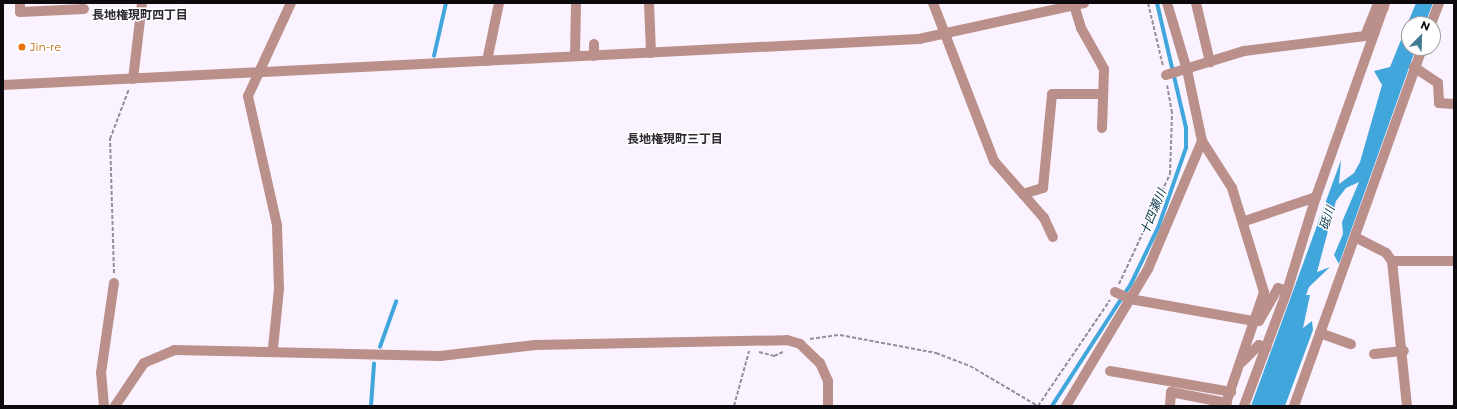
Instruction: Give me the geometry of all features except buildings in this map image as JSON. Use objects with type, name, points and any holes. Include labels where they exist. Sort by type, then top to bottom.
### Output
[{"type":"street","points":[[20,3],[20,12],[84,9]]},
{"type":"street","points":[[133,79],[142,3]]},
{"type":"street","points":[[274,348],[279,288],[277,225],[248,96],[291,3]]},
{"type":"street","points":[[487,60],[499,3]]},
{"type":"street","points":[[576,3],[576,56]]},
{"type":"street","points":[[650,3],[651,53]]},
{"type":"street","points":[[933,3],[944,36],[994,161],[1044,218],[1053,237]]},
{"type":"street","points":[[1167,3],[1186,70],[1202,141],[1232,188],[1245,221],[1264,292],[1242,362],[1226,404],[1171,392],[1170,406]]},
{"type":"street","points":[[1196,3],[1210,62]]},
{"type":"street","points":[[1434,16],[1439,3]]},
{"type":"street","points":[[3,86],[258,74],[487,60],[594,56],[944,36],[1079,4],[1081,28],[1104,69],[1102,128]]},
{"type":"street","points":[[1167,75],[1244,51],[1365,36],[1377,6],[1385,5],[1316,197],[1287,291],[1244,406]]},
{"type":"street","points":[[594,44],[594,56]]},
{"type":"street","points":[[1294,406],[1419,56]]},
{"type":"street","points":[[1414,67],[1438,84],[1439,103],[1454,104]]},
{"type":"street","points":[[1023,194],[1043,188],[1052,94],[1103,94]]},
{"type":"street","points":[[1066,406],[1129,298],[1176,208],[1202,141]]},
{"type":"street","points":[[1245,221],[1316,197]]},
{"type":"street","points":[[1355,237],[1386,253],[1392,261],[1404,351],[1407,406]]},
{"type":"street","points":[[1392,261],[1454,260]]},
{"type":"street","points":[[104,406],[101,373],[114,282]]},
{"type":"street","points":[[1116,292],[1129,298],[1254,321],[1259,320],[1278,288],[1287,291]]},
{"type":"street","points":[[1320,333],[1351,344]]},
{"type":"street","points":[[115,406],[144,363],[174,350],[440,356],[535,345],[751,346],[787,340],[800,344],[815,356],[825,371],[828,406]]},
{"type":"street","points":[[1242,362],[1259,345],[1266,348]]},
{"type":"street","points":[[1374,354],[1404,351]]},
{"type":"street","points":[[1110,371],[1230,392]]},
{"type":"path","points":[[734,406],[751,346],[774,356],[813,338],[840,335],[936,353],[970,366],[1038,406],[1116,292],[1170,174],[1172,114],[1167,75],[1148,3]]},
{"type":"path","points":[[114,282],[110,139],[133,79]]},
{"type":"water","points":[[1416,3],[1433,3],[1428,16],[1411,16]]},
{"type":"water","name":"砥川","points":[[1401,40],[1401,56],[1413,56],[1339,264],[1334,255],[1343,234],[1342,222],[1359,182],[1346,188],[1336,201],[1317,272],[1330,267],[1309,287],[1306,295],[1310,295],[1303,328],[1312,321],[1313,330],[1285,406],[1251,406],[1341,160],[1339,184],[1354,173],[1360,162],[1382,85],[1374,71],[1390,67]]},
{"type":"waterway","points":[[434,56],[446,3]]},
{"type":"waterway","name":"十四瀬川","points":[[1052,406],[1131,284],[1158,228],[1186,148],[1186,128],[1157,3]]},
{"type":"waterway","points":[[380,347],[396,302]]},
{"type":"waterway","points":[[371,406],[374,364]]},
{"type":"place","name":"Jin-re","points":[[22,47]]},
{"type":"district","name":"長地権現町四丁目","points":[[140,15]]},
{"type":"district","name":"長地権現町三丁目","points":[[675,139]]}]
